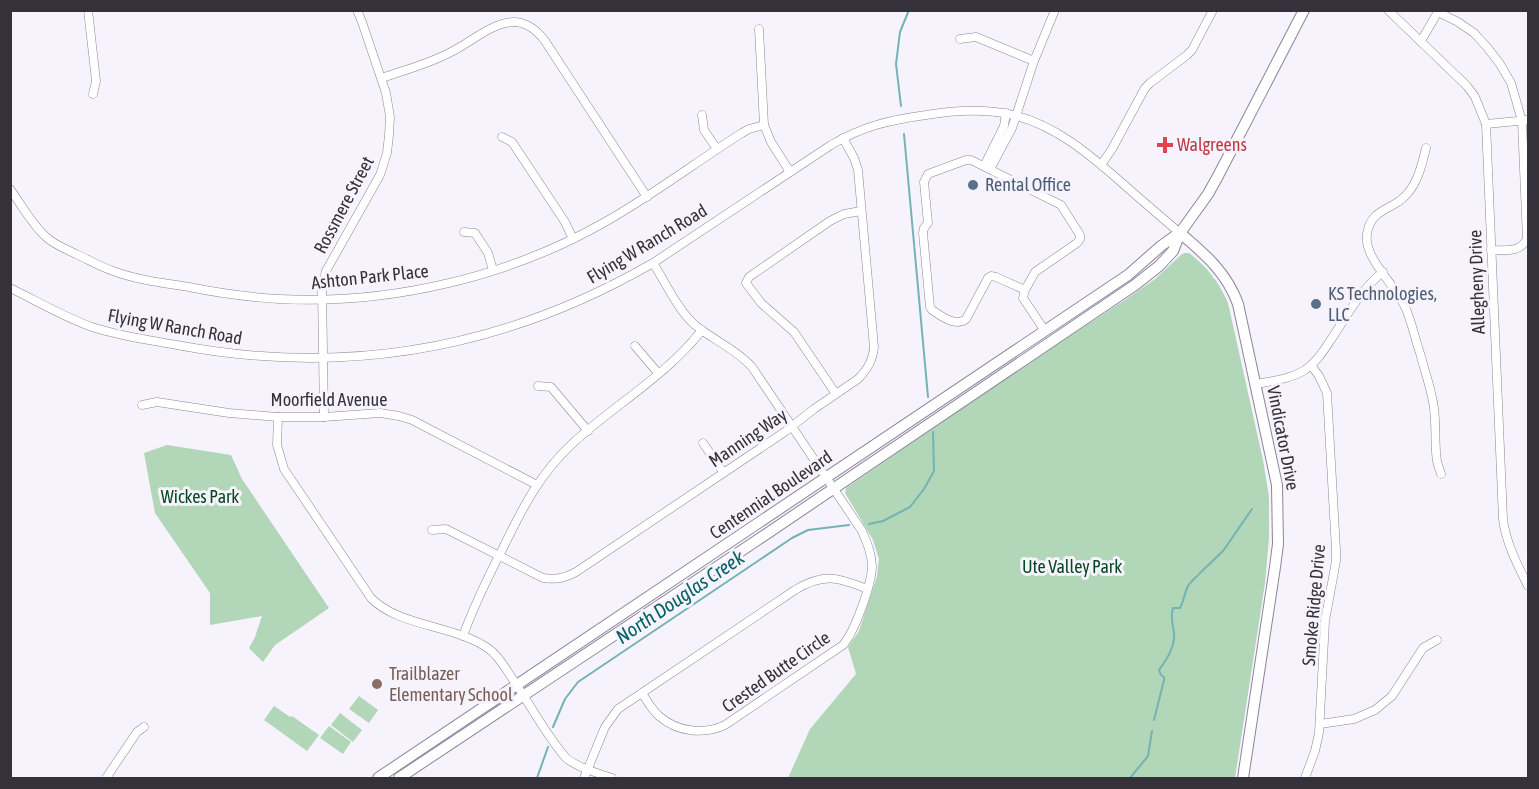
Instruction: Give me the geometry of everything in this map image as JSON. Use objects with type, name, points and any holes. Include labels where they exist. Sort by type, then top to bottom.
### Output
[{"type":"main road","name":"Centennial Boulevard","points":[[399,778],[922,429],[1135,285],[1159,266],[1173,251],[1180,233],[1208,194],[1304,10]]},
{"type":"main road","name":"Centennial Boulevard","points":[[378,778],[1128,275],[1161,246],[1180,233]]},
{"type":"main road","name":"Vindicator Drive","points":[[1180,233],[1216,265],[1238,304],[1277,485],[1278,544],[1244,778]]},
{"type":"street","points":[[88,10],[96,81],[93,94]]},
{"type":"street","name":"Rossmere Street","points":[[324,417],[323,279],[380,176],[390,135],[386,93],[357,10]]},
{"type":"street","points":[[987,168],[1012,128],[1034,61],[1055,10]]},
{"type":"street","points":[[1101,165],[1145,88],[1192,50],[1213,10]]},
{"type":"street","name":"Allegheny Drive","points":[[1388,10],[1471,91],[1486,124],[1504,531],[1528,586]]},
{"type":"street","points":[[1421,41],[1439,11],[1474,33],[1500,64],[1511,83],[1525,121],[1527,239],[1518,249],[1491,250]]},
{"type":"street","points":[[382,78],[450,53],[499,22],[510,20],[531,25],[541,34],[647,197]]},
{"type":"street","points":[[759,29],[764,125],[771,142],[790,172]]},
{"type":"street","points":[[960,39],[976,38],[1034,61]]},
{"type":"street","name":"Flying W Ranch Road","points":[[10,288],[93,327],[212,352],[261,357],[323,359],[419,349],[514,326],[562,308],[617,283],[653,263],[843,138],[866,127],[965,110],[1016,115],[1062,135],[1101,165],[1180,233]]},
{"type":"street","points":[[987,168],[1004,126],[1006,113]]},
{"type":"street","points":[[702,115],[704,130],[717,149]]},
{"type":"street","points":[[1486,124],[1525,121]]},
{"type":"street","name":"Ashton Park Place","points":[[10,189],[46,237],[59,246],[114,272],[230,294],[278,299],[322,299],[389,294],[464,279],[494,270],[573,238],[647,197],[749,129],[764,125]]},
{"type":"street","points":[[502,137],[512,142],[565,222],[573,238]]},
{"type":"street","name":"Manning Way","points":[[432,530],[446,529],[543,578],[563,578],[576,572],[792,427],[864,373],[871,362],[874,347],[856,164],[843,138]]},
{"type":"street","points":[[1426,148],[1415,183],[1400,201],[1378,213],[1369,225],[1366,241],[1372,258],[1397,291],[1407,311],[1430,387],[1435,412],[1437,461],[1442,474]]},
{"type":"street","points":[[1025,290],[991,276],[966,319],[957,323],[936,313],[930,307],[923,233],[928,223],[924,182],[928,174],[971,160],[1061,205],[1080,234],[1080,239],[1035,272],[1023,298],[1045,331]]},
{"type":"street","points":[[836,394],[794,332],[761,303],[746,283],[748,277],[830,221],[844,214],[861,211]]},
{"type":"street","points":[[464,232],[475,233],[488,253],[494,270]]},
{"type":"street","name":"Crested Butte Circle","points":[[642,693],[659,716],[674,726],[700,731],[717,729],[725,725],[843,645],[855,626],[872,568],[869,549],[862,531],[748,363],[702,330],[685,313],[653,263]]},
{"type":"street","points":[[1256,384],[1296,375],[1311,365],[1322,353],[1367,286],[1383,272]]},
{"type":"street","points":[[463,636],[478,597],[520,513],[537,485],[557,459],[588,430],[684,352],[702,330]]},
{"type":"street","points":[[635,346],[658,374]]},
{"type":"street","name":"Smoke Ridge Drive","points":[[1305,778],[1315,751],[1320,724],[1325,621],[1336,550],[1327,393],[1311,365]]},
{"type":"street","points":[[537,386],[551,387],[588,430]]},
{"type":"street","name":"Moorfield Avenue","points":[[142,405],[156,402],[229,413],[278,417],[381,413],[405,418],[537,485]]},
{"type":"street","points":[[278,417],[277,445],[284,469],[371,598],[383,608],[397,615],[463,636],[494,653],[566,758],[588,770],[612,778]]},
{"type":"street","points":[[703,443],[723,472]]},
{"type":"street","points":[[584,778],[605,726],[618,710],[795,590],[821,579],[839,579],[867,588]]},
{"type":"street","points":[[1320,724],[1354,719],[1375,710],[1392,696],[1423,648],[1437,640]]},
{"type":"street","points":[[106,778],[137,732],[144,727]]},
{"type":"green space","name":"Ute Valley Park","points":[[1185,253],[1189,253],[1207,269],[1221,288],[1228,303],[1269,497],[1269,538],[1265,583],[1235,778],[788,778],[810,729],[856,674],[848,647],[859,631],[877,576],[879,559],[873,540],[845,493],[846,488],[1031,361],[1125,300],[1155,279]]},
{"type":"green space","name":"Wickes Park","points":[[167,445],[231,455],[242,479],[329,608],[275,645],[263,662],[249,648],[262,616],[210,625],[210,593],[155,513],[144,453]]},
{"type":"green space","points":[[359,696],[378,710],[369,723],[349,709]]},
{"type":"green space","points":[[274,706],[319,735],[307,751],[264,720]]},
{"type":"green space","points":[[340,713],[362,730],[353,742],[331,725]]},
{"type":"green space","points":[[329,726],[351,742],[343,754],[320,738]]},
{"type":"waterway","name":"North Douglas Creek","points":[[901,106],[896,64],[900,32],[909,10]]},
{"type":"waterway","name":"North Douglas Creek","points":[[904,134],[928,397]]},
{"type":"waterway","name":"North Douglas Creek","points":[[869,524],[883,521],[910,507],[924,489],[934,471],[933,432]]},
{"type":"waterway","points":[[1154,720],[1164,680],[1159,670],[1168,657],[1173,643],[1173,608],[1180,608],[1190,583],[1223,551],[1252,509]]},
{"type":"waterway","name":"North Douglas Creek","points":[[553,727],[565,699],[578,682],[792,538],[808,530],[849,525]]},
{"type":"waterway","points":[[1130,778],[1148,756],[1152,731]]},
{"type":"waterway","name":"North Douglas Creek","points":[[537,778],[548,747]]},
{"type":"place","name":"Walgreens","points":[[1165,145]]},
{"type":"place","name":"Rental Office","points":[[973,185]]},
{"type":"place","name":"KS Technologies, LLC","points":[[1316,304]]},
{"type":"place","name":"Trailblazer Elementary School","points":[[377,684]]}]
